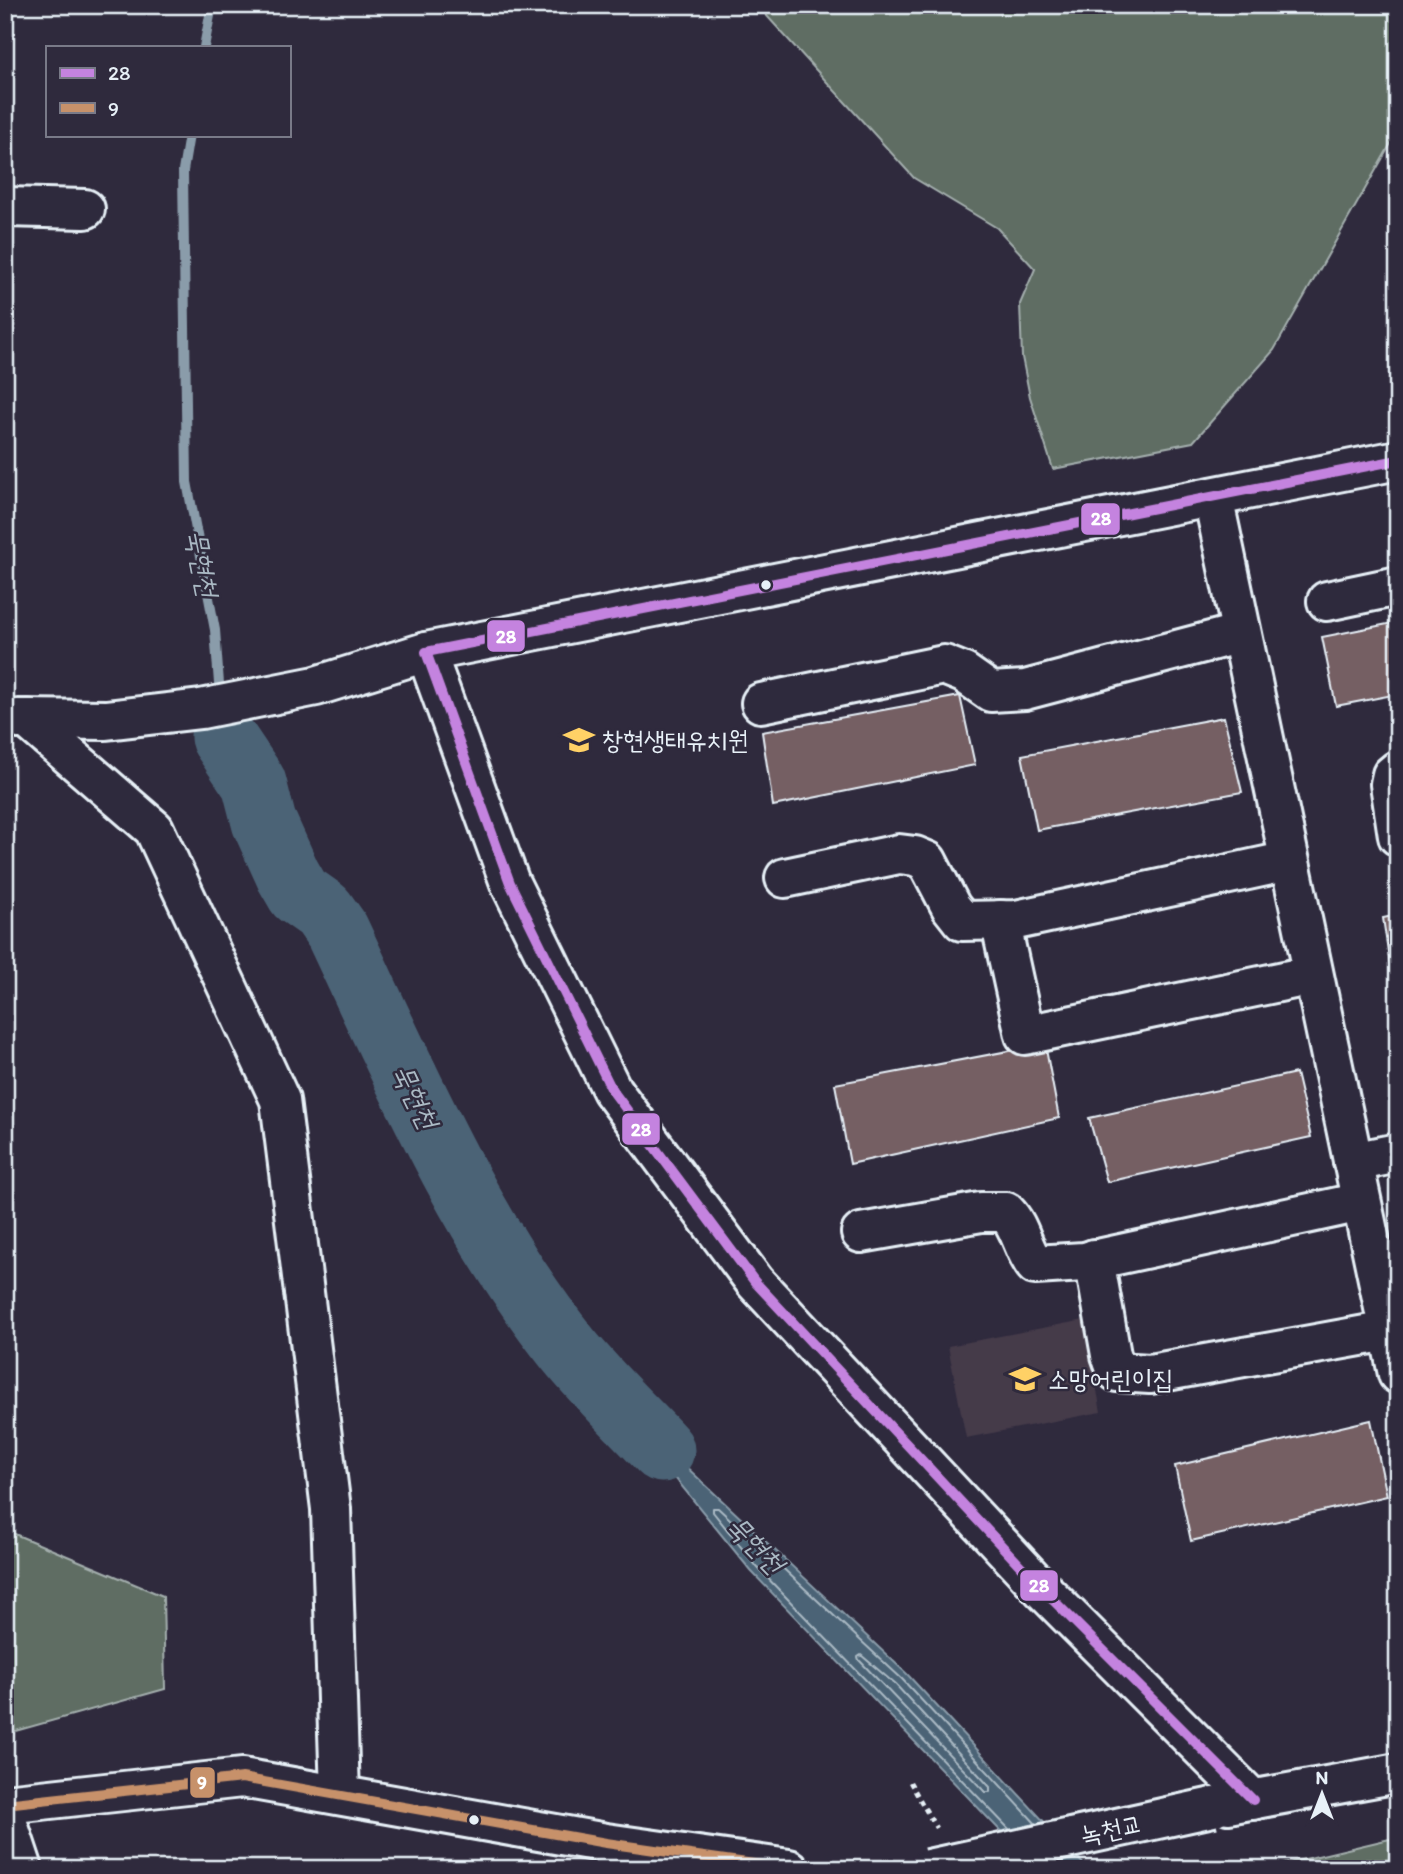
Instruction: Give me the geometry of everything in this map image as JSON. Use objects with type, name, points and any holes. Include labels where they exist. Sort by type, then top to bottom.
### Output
[{"type":"street","points":[[5,207],[85,209]]},
{"type":"street","points":[[16,719],[106,720],[201,709],[316,686],[426,652],[1398,460]]},
{"type":"street","points":[[1213,497],[1398,1374]]},
{"type":"street","points":[[1327,601],[1398,586]]},
{"type":"street","points":[[761,703],[944,665],[964,673],[991,692],[1025,690],[1241,633]]},
{"type":"street","points":[[426,652],[510,883],[612,1090],[755,1282],[1042,1590],[1253,1800]]},
{"type":"street","points":[[16,719],[154,830],[280,1100],[331,1509],[340,1795]]},
{"type":"street","points":[[1398,770],[1392,775],[1390,784],[1398,836]]},
{"type":"street","points":[[785,878],[899,854],[915,856],[928,861],[951,907],[962,921],[1016,920],[1289,861]]},
{"type":"street","points":[[1000,920],[1025,1035],[1313,975]]},
{"type":"street","points":[[1353,1162],[1398,1153]]},
{"type":"street","points":[[860,1233],[981,1212],[1006,1212],[1015,1221],[1025,1252],[1035,1265],[1094,1259],[1361,1202]]},
{"type":"street","points":[[1094,1259],[1111,1355],[1117,1372],[1150,1374],[1388,1331]]},
{"type":"street","name":"녹천교","points":[[934,1853],[1398,1773]]},
{"type":"street","points":[[5,1804],[242,1778],[606,1843],[789,1869]]},
{"type":"street","points":[[5,1815],[23,1869]]},
{"type":"path","points":[[910,1782],[934,1853]]},
{"type":"shaded area","name":"소망어린이집","points":[[1084,1320],[1101,1412],[966,1438],[948,1346]]},
{"type":"green space","points":[[757,5],[1398,5],[1398,131],[1274,350],[1193,442],[1053,469],[1030,397],[1022,357],[1020,304],[1035,269],[997,228],[914,178]]},
{"type":"green space","points":[[5,1530],[163,1596],[165,1689],[5,1734]]},
{"type":"green space","points":[[1398,1837],[1398,1869],[1263,1869]]},
{"type":"water","points":[[601,1387],[907,1674],[1088,1869],[1037,1869],[751,1571]]},
{"type":"building","points":[[1398,622],[1398,694],[1336,706],[1322,637]]},
{"type":"building","points":[[960,696],[975,765],[773,806],[762,732]]},
{"type":"building","points":[[1224,717],[1242,792],[1037,830],[1022,755]]},
{"type":"building","points":[[1398,915],[1398,997],[1395,998],[1383,918]]},
{"type":"building","points":[[1045,1044],[1059,1118],[850,1164],[835,1084]]},
{"type":"building","points":[[1296,1073],[1311,1137],[1107,1182],[1089,1118]]},
{"type":"building","points":[[1371,1420],[1387,1496],[1191,1541],[1175,1466]]},
{"type":"waterway","name":"묵현천","points":[[204,46],[212,5]]},
{"type":"waterway","name":"묵현천","points":[[189,136],[183,171],[187,482],[215,630],[223,737]]},
{"type":"waterway","name":"묵현천","points":[[223,737],[254,783],[264,822],[299,894],[323,911],[337,931],[440,1147],[499,1251],[568,1349],[662,1450]]},
{"type":"transit line","name":"28","points":[[1253,1800],[1043,1590],[755,1282],[612,1090],[510,883],[426,652],[1398,460]]},
{"type":"transit line","name":"9","points":[[5,1804],[242,1778],[606,1843],[789,1869]]},
{"type":"place","name":"창현생태유치원","points":[[579,740]]},
{"type":"place","name":"소망어린이집","points":[[1025,1379]]}]
